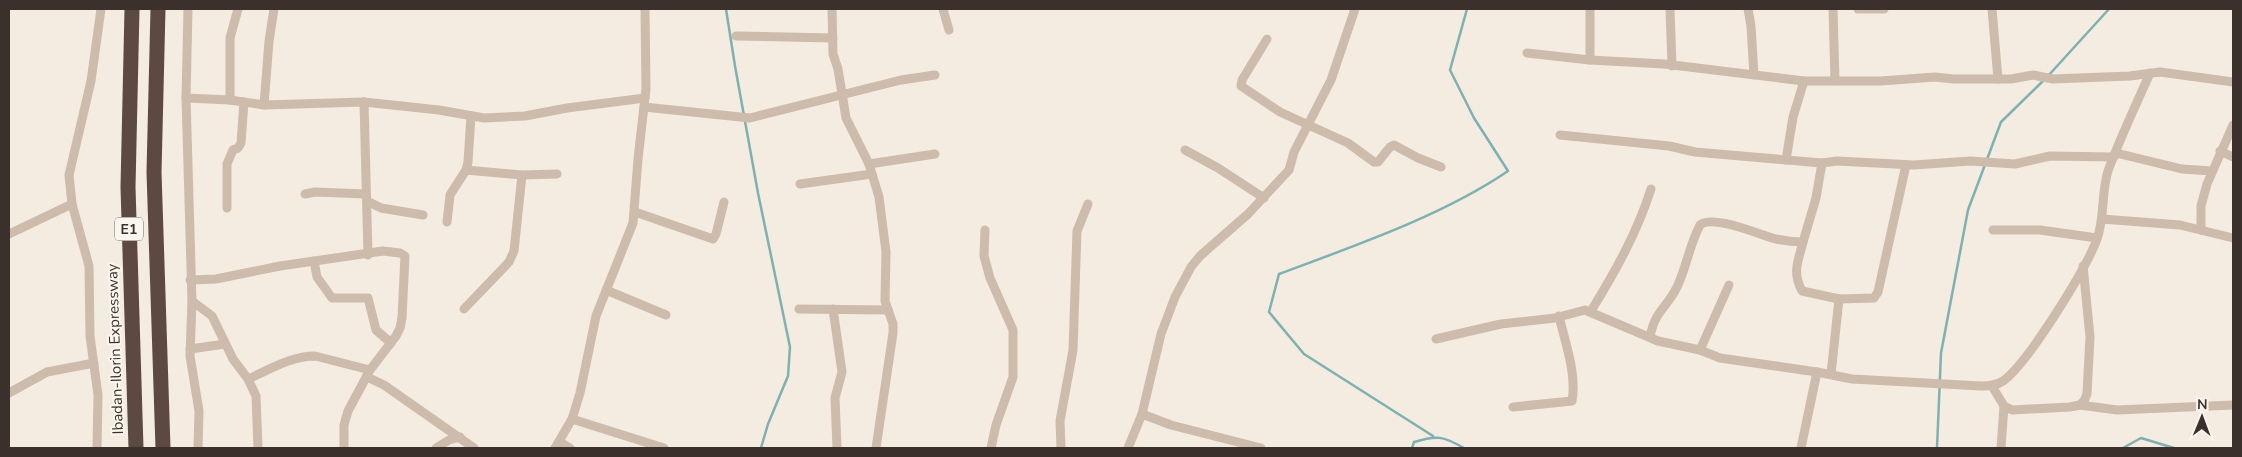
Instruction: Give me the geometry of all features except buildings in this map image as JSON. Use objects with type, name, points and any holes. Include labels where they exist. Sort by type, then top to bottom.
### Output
[{"type":"highway","name":"Ibadan-Ilorin Expressway","points":[[132,9],[128,187],[136,448]]},
{"type":"highway","name":"E1","points":[[158,9],[154,172],[162,448]]},
{"type":"street","points":[[96,448],[98,407],[90,336],[89,266],[72,204],[70,175],[72,157],[91,81],[101,9]]},
{"type":"street","points":[[188,9],[186,98],[192,302],[190,349],[199,411],[198,448]]},
{"type":"street","points":[[230,100],[230,38],[238,9]]},
{"type":"street","points":[[264,105],[269,42],[274,9]]},
{"type":"street","points":[[570,448],[558,445],[572,419],[580,393],[596,316],[631,232],[635,212],[638,159],[645,103],[646,9]]},
{"type":"street","points":[[832,9],[833,54],[838,69],[841,95],[850,128],[869,164],[879,197],[884,234],[885,294],[893,324],[893,333],[876,448]]},
{"type":"street","points":[[943,9],[949,30]]},
{"type":"street","points":[[1128,448],[1142,414],[1161,334],[1191,267],[1200,256],[1264,198],[1289,170],[1294,152],[1331,80],[1355,9]]},
{"type":"street","points":[[1590,9],[1590,60]]},
{"type":"street","points":[[1670,9],[1672,66]]},
{"type":"street","points":[[1748,9],[1754,75]]},
{"type":"street","points":[[1833,9],[1835,81]]},
{"type":"street","points":[[1858,9],[1884,9]]},
{"type":"street","points":[[1992,9],[1998,79]]},
{"type":"street","points":[[736,36],[833,38]]},
{"type":"street","points":[[1267,39],[1242,80],[1241,86],[1280,112],[1348,143],[1374,162],[1378,162],[1390,146],[1394,145],[1418,158],[1441,167]]},
{"type":"street","points":[[1528,53],[1672,66],[1804,81],[1881,81],[1935,77],[1998,79],[2033,76],[2054,79],[2130,76],[2160,72],[2233,82]]},
{"type":"street","points":[[1436,339],[1501,324],[1559,316],[1577,310],[1591,311],[1650,337],[1700,350],[1720,358],[1831,374],[1852,379],[1992,386],[2001,383],[2009,376],[2035,343],[2083,266],[2097,238],[2102,219],[2105,184],[2115,155],[2150,73]]},
{"type":"street","points":[[186,98],[230,100],[264,105],[364,102],[439,110],[484,118],[525,116],[561,109],[645,103],[750,118],[762,117],[808,102],[901,80],[935,75]]},
{"type":"street","points":[[1786,160],[1793,117],[1804,81]]},
{"type":"street","points":[[227,208],[227,164],[233,150],[238,148],[241,143],[244,102]]},
{"type":"street","points":[[364,102],[368,255]]},
{"type":"street","points":[[447,222],[450,195],[466,170],[471,116]]},
{"type":"street","points":[[2201,230],[2203,197],[2220,151],[2233,125]]},
{"type":"street","points":[[1560,135],[1669,146],[1696,152],[1822,163],[1906,165],[1970,161],[2015,164],[2050,156],[2115,155],[2182,168],[2212,171]]},
{"type":"street","points":[[1185,150],[1234,177],[1264,198]]},
{"type":"street","points":[[2220,151],[2233,157]]},
{"type":"street","points":[[869,164],[935,154]]},
{"type":"street","points":[[1822,163],[1816,198],[1796,270],[1796,280],[1802,291],[1839,299],[1874,298],[1878,292],[1906,165]]},
{"type":"street","points":[[466,170],[522,175],[557,174]]},
{"type":"street","points":[[800,184],[872,174]]},
{"type":"street","points":[[464,309],[509,262],[515,245],[522,175]]},
{"type":"street","points":[[1591,311],[1617,269],[1644,211],[1651,190]]},
{"type":"street","points":[[305,194],[315,192],[367,197],[381,208],[423,215]]},
{"type":"street","points":[[635,212],[713,239],[724,202]]},
{"type":"street","points":[[9,233],[72,204]]},
{"type":"street","points":[[1061,448],[1060,421],[1073,350],[1077,231],[1088,204]]},
{"type":"street","points":[[2102,219],[2165,223],[2233,238]]},
{"type":"street","points":[[1650,337],[1655,316],[1676,289],[1685,267],[1690,243],[1704,222],[1752,230],[1778,240],[1803,242]]},
{"type":"street","points":[[985,230],[984,256],[990,278],[1013,330],[1012,377],[996,425],[991,448]]},
{"type":"street","points":[[1993,230],[2040,230],[2097,238]]},
{"type":"street","points":[[190,280],[216,279],[280,266],[383,252],[400,253],[405,256],[402,318],[396,336],[368,373],[348,411],[344,425],[344,448]]},
{"type":"street","points":[[314,262],[317,277],[332,298],[368,298],[376,330],[391,343]]},
{"type":"street","points":[[2080,405],[2087,394],[2090,337],[2083,266]]},
{"type":"street","points":[[1700,350],[1730,285]]},
{"type":"street","points":[[606,290],[666,315]]},
{"type":"street","points":[[1831,374],[1839,299]]},
{"type":"street","points":[[192,302],[212,316],[237,367],[248,379],[256,396],[258,448]]},
{"type":"street","points":[[799,309],[888,310]]},
{"type":"street","points":[[833,309],[842,372],[835,406],[837,448]]},
{"type":"street","points":[[1513,408],[1572,401],[1570,365],[1559,316]]},
{"type":"street","points":[[190,349],[225,344]]},
{"type":"street","points":[[248,379],[291,360],[315,356],[368,373],[474,448]]},
{"type":"street","points":[[9,393],[46,372],[94,363]]},
{"type":"street","points":[[1801,448],[1817,372]]},
{"type":"street","points":[[1992,386],[2004,406],[2008,409],[2019,410],[2080,405],[2117,410],[2233,405]]},
{"type":"street","points":[[2001,448],[2004,406]]},
{"type":"street","points":[[1142,414],[1171,425],[1261,448]]},
{"type":"street","points":[[572,419],[664,448]]},
{"type":"street","points":[[436,448],[449,440],[460,437]]},
{"type":"waterway","points":[[726,9],[758,193],[790,347],[788,376],[768,424],[761,448]]},
{"type":"waterway","points":[[1433,436],[1304,354],[1269,312],[1279,274],[1367,241],[1426,216],[1455,202],[1508,171],[1474,118],[1450,70],[1467,9]]},
{"type":"waterway","points":[[2048,76],[2109,9]]},
{"type":"waterway","points":[[1937,448],[1941,353],[1968,210],[2001,122],[2044,80]]},
{"type":"waterway","points":[[1412,448],[1414,442],[1429,438],[1445,439],[1464,448]]},
{"type":"waterway","points":[[2123,448],[2141,438],[2174,448]]}]
